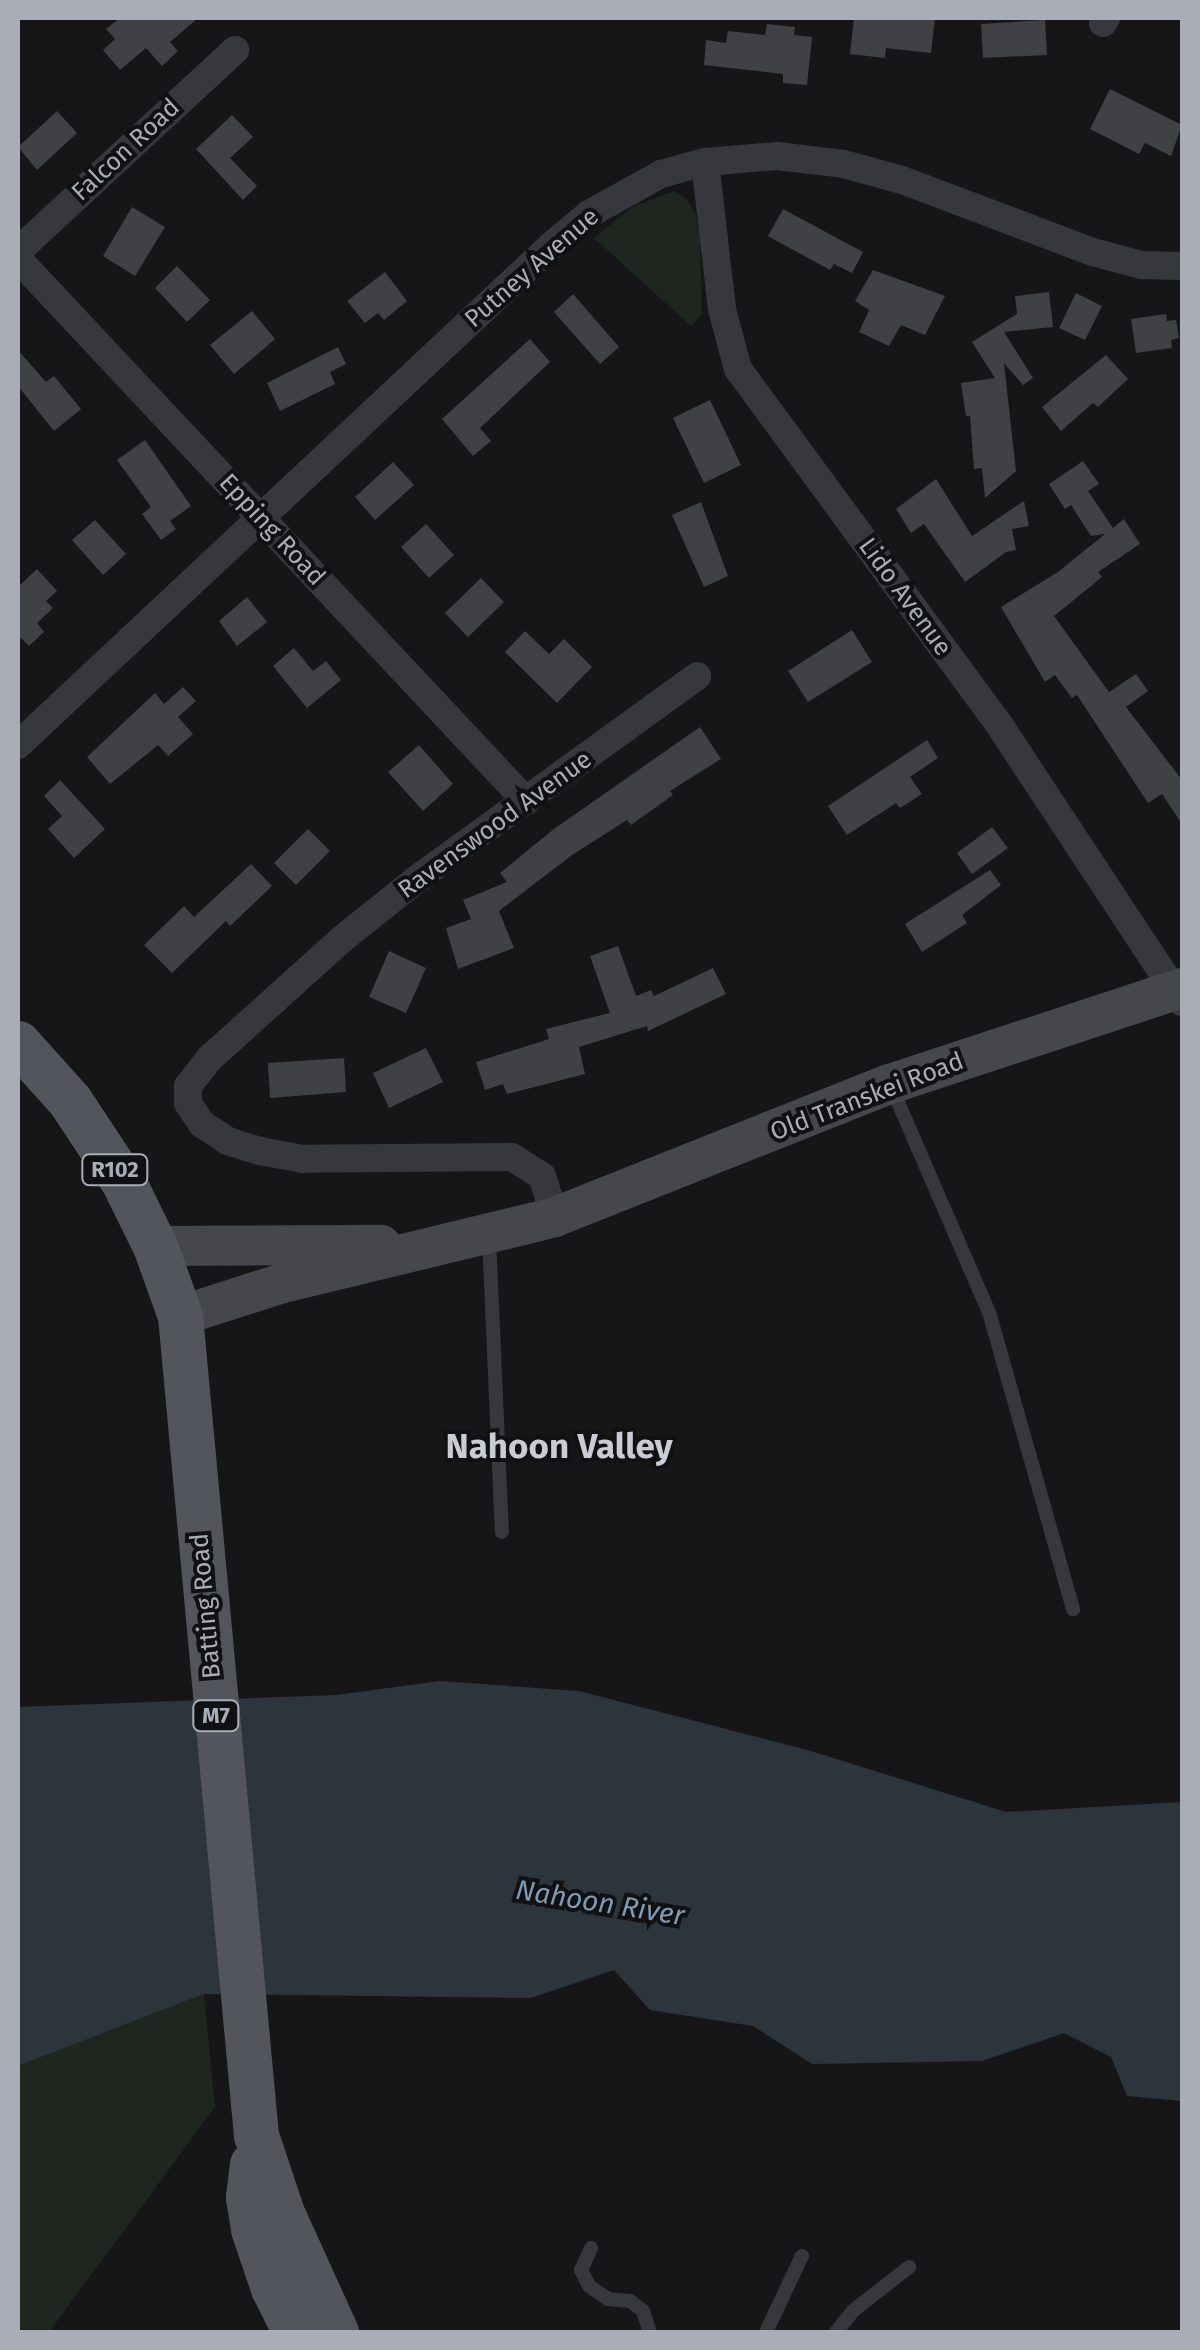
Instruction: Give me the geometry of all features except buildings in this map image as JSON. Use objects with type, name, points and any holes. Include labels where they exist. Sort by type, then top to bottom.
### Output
[{"type":"main road","name":"Old Transkei Road","points":[[180,1316],[284,1283],[554,1217],[890,1084],[1180,994]]},
{"type":"main road","name":"R102","points":[[18,1044],[70,1102],[123,1182],[155,1246],[180,1316]]},
{"type":"main road","name":"Old Transkei Road","points":[[155,1246],[444,1246]]},
{"type":"main road","name":"Batting Road","points":[[180,1316],[256,2135],[282,2213],[336,2332]]},
{"type":"main road","name":"Batting Road","points":[[256,2135],[248,2197],[253,2230],[295,2332]]},
{"type":"street","name":"Falcon Road","points":[[18,251],[235,50]]},
{"type":"street","name":"Putney Avenue","points":[[18,745],[570,230],[615,198],[661,174],[705,162],[777,156],[844,164],[902,180],[1093,252],[1141,264],[1182,266]]},
{"type":"street","name":"Lido Avenue","points":[[705,162],[722,309],[738,369],[1002,729],[1180,994]]},
{"type":"street","name":"Epping Road","points":[[18,260],[526,801]]},
{"type":"street","name":"Ravenswood Avenue","points":[[554,1217],[542,1176],[512,1157],[303,1159],[228,1141],[202,1124],[186,1095],[193,1077],[421,876],[697,676]]},
{"type":"lane","points":[[890,1084],[989,1312],[1073,1609]]},
{"type":"lane","points":[[488,1236],[502,1532]]},
{"type":"lane","points":[[592,2248],[581,2270],[589,2286],[608,2299],[630,2301],[643,2311],[650,2332]]},
{"type":"lane","points":[[766,2332],[802,2256]]},
{"type":"lane","points":[[836,2332],[854,2310],[909,2267]]},
{"type":"shaded area","points":[[674,191],[687,199],[696,215],[700,242],[702,314],[691,326],[594,238],[632,207]]},
{"type":"shaded area","points":[[204,1994],[215,2107],[49,2332],[18,2332],[18,2066]]},
{"type":"water","name":"Nahoon River","points":[[440,1681],[579,1691],[811,1751],[1006,1812],[1182,1802],[1182,2101],[1127,2096],[1111,2057],[1064,2033],[982,2061],[812,2064],[753,2026],[650,2010],[614,1970],[531,1998],[204,1994],[18,2066],[18,1707],[336,1695]]},
{"type":"district","name":"Nahoon Valley","points":[[559,1446]]}]
